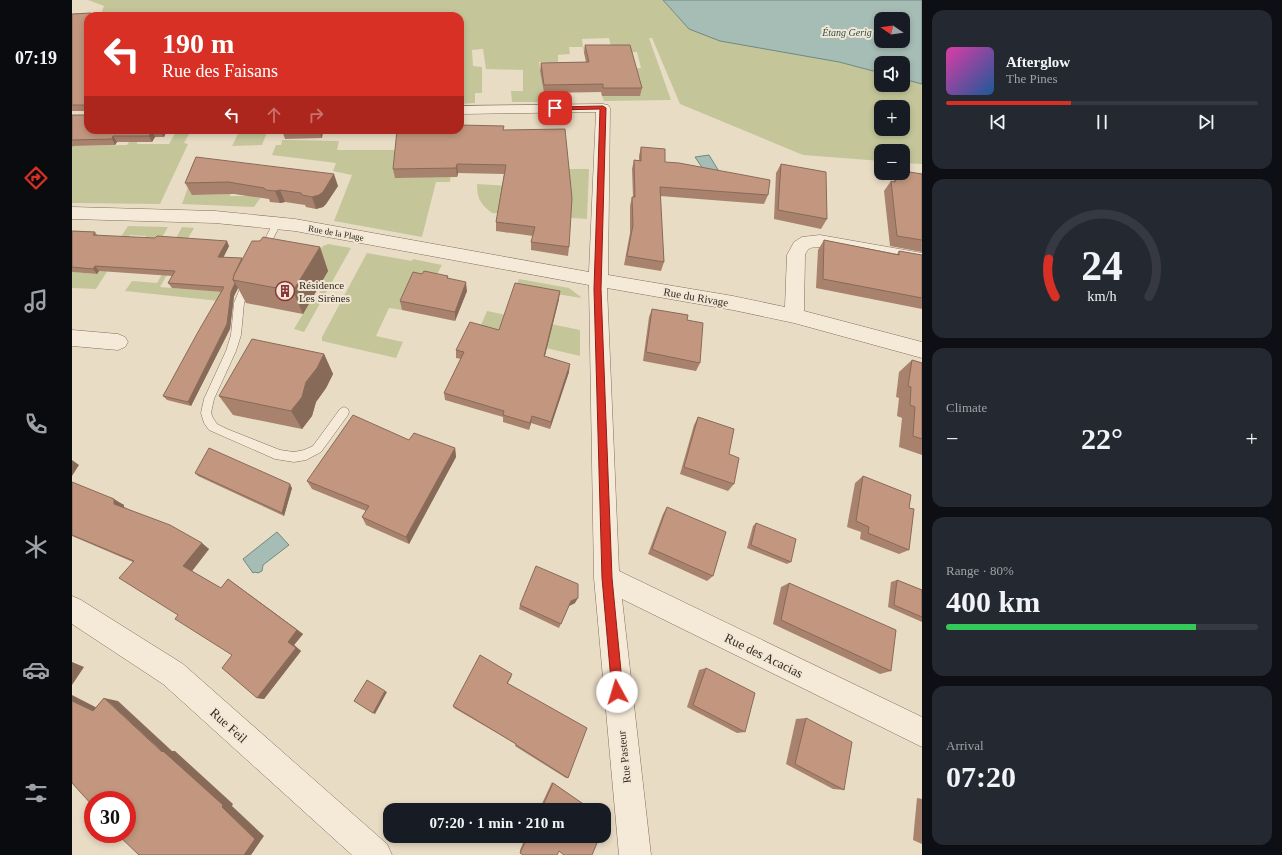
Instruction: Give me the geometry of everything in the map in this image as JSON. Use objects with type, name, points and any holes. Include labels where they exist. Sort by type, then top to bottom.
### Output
[{"type":"street","name":"Rue Pasteur","points":[[464,110],[603,108],[598,280],[607,578],[634,855]]},
{"type":"street","name":"Rue de la Plage","points":[[72,213],[215,217],[277,223],[598,280]]},
{"type":"street","points":[[794,316],[796,255],[800,246],[808,241],[829,242],[922,259]]},
{"type":"street","name":"Rue du Rivage","points":[[598,280],[794,316],[922,350]]},
{"type":"street","points":[[72,338],[118,342]]},
{"type":"street","name":"Rue des Acacias","points":[[607,578],[922,732]]},
{"type":"street","name":"Rue Feil","points":[[72,610],[173,674],[376,855]]},
{"type":"lane","points":[[277,223],[240,297],[236,334],[231,351],[209,399],[206,413],[208,420],[213,427],[223,432],[279,455],[294,457],[306,455],[317,449],[344,412]]},
{"type":"green space","points":[[88,0],[663,0],[676,15],[874,71],[874,92],[910,92],[910,81],[922,84],[922,164],[910,163],[910,144],[874,144],[874,160],[803,155],[680,104],[652,38],[649,38],[671,100],[604,101],[602,96],[640,96],[626,69],[641,68],[637,52],[584,53],[583,47],[569,47],[570,54],[558,55],[558,62],[539,62],[544,94],[542,94],[543,102],[512,102],[511,91],[523,91],[523,70],[486,69],[483,49],[472,50],[473,66],[482,67],[482,93],[475,93],[475,103],[464,104],[464,12],[102,12],[104,6]],"holes":[[[609,38],[611,47],[583,47],[582,39]]]},
{"type":"green space","points":[[175,134],[189,134],[184,143],[188,144],[160,204],[72,203],[72,146],[127,145],[129,142],[137,142],[137,144],[169,144]]},
{"type":"green space","points":[[238,134],[266,134],[262,145],[232,146]]},
{"type":"green space","points":[[282,140],[339,141],[337,150],[396,150],[453,155],[450,182],[436,182],[422,237],[334,221],[352,175],[333,171],[336,163],[272,155],[276,145],[281,145]]},
{"type":"green space","points":[[551,169],[589,169],[587,219],[492,213],[482,204],[480,200],[477,184],[510,186]]},
{"type":"green space","points":[[277,175],[254,207],[182,204],[191,179],[192,195],[230,194],[230,196],[255,196]]},
{"type":"green space","points":[[128,226],[168,227],[161,239],[145,239],[146,236],[130,235],[96,289],[72,288],[72,272],[97,274]]},
{"type":"green space","points":[[182,227],[194,228],[160,287],[224,292],[219,301],[125,291],[132,281],[157,283],[182,241],[175,240]]},
{"type":"green space","points":[[328,244],[351,248],[304,332],[294,329],[311,300],[315,301],[325,283],[321,282],[307,267],[323,246]]},
{"type":"green space","points":[[367,253],[412,261],[413,259],[442,265],[435,278],[415,281],[402,310],[389,308],[376,336],[403,342],[396,358],[322,341],[322,337]]},
{"type":"green space","points":[[519,279],[569,288],[582,298],[516,288]]},
{"type":"green space","points":[[487,311],[580,330],[580,356],[478,332]]},
{"type":"water","name":"Étang Gerig","points":[[663,0],[922,0],[922,84],[910,81],[910,56],[874,56],[874,71],[839,62],[720,41],[689,29]]},
{"type":"water","points":[[709,155],[720,173],[707,175],[695,157]]},
{"type":"water","points":[[277,532],[289,545],[263,565],[262,571],[253,573],[243,559]]},
{"type":"building","points":[[84,13],[84,105],[72,105],[72,14]]},
{"type":"building","points":[[585,45],[630,45],[642,88],[603,88],[603,84],[544,85],[541,63],[589,62]]},
{"type":"building","points":[[72,115],[84,115],[84,134],[150,134],[149,136],[113,136],[112,139],[72,140]]},
{"type":"building","points":[[464,125],[504,126],[503,130],[565,129],[572,198],[569,247],[531,242],[535,227],[496,222],[506,165],[457,164],[456,168],[393,169],[397,134],[464,134]]},
{"type":"building","points":[[641,147],[665,149],[665,162],[679,163],[770,180],[768,195],[660,187],[664,262],[627,256],[633,225],[632,197],[635,197],[634,160],[641,161]]},
{"type":"building","points":[[196,157],[334,174],[323,192],[312,197],[302,195],[301,193],[266,190],[264,188],[228,182],[185,183]]},
{"type":"building","points":[[781,164],[826,172],[827,219],[778,210]]},
{"type":"building","points":[[910,172],[922,174],[922,240],[897,236],[891,181],[895,182],[896,180],[910,180]]},
{"type":"building","points":[[72,231],[95,232],[93,235],[155,238],[157,236],[227,241],[218,257],[242,258],[234,275],[233,280],[235,283],[231,292],[227,324],[188,402],[163,396],[224,287],[168,283],[175,271],[95,266],[93,269],[72,267]]},
{"type":"building","points":[[263,237],[320,247],[293,291],[233,280],[234,275],[252,241],[260,241]]},
{"type":"building","points":[[824,240],[899,255],[899,251],[922,255],[922,298],[823,279]]},
{"type":"building","points":[[424,271],[448,276],[447,278],[466,282],[455,312],[400,301],[413,272],[422,274]]},
{"type":"building","points":[[515,283],[560,291],[544,356],[570,364],[551,422],[532,416],[530,423],[503,415],[504,411],[444,393],[464,352],[456,350],[470,322],[499,330]]},
{"type":"building","points":[[652,309],[688,315],[687,320],[703,323],[700,363],[646,352]]},
{"type":"building","points":[[252,339],[324,354],[317,368],[306,382],[302,397],[291,411],[219,396]]},
{"type":"building","points":[[912,360],[922,363],[922,439],[913,436],[915,407],[910,405],[911,387],[908,386]]},
{"type":"building","points":[[353,415],[409,440],[414,433],[455,448],[406,537],[362,517],[369,506],[307,481]]},
{"type":"building","points":[[698,417],[734,429],[729,454],[739,458],[734,484],[684,467]]},
{"type":"building","points":[[209,448],[290,484],[282,513],[195,473]]},
{"type":"building","points":[[863,476],[911,495],[909,508],[914,509],[909,550],[868,533],[869,527],[856,521]]},
{"type":"building","points":[[72,482],[114,499],[114,504],[170,525],[202,543],[183,566],[221,588],[228,579],[297,630],[288,642],[296,648],[257,698],[222,668],[232,655],[175,619],[178,615],[119,578],[134,561],[72,535]]},
{"type":"building","points":[[667,507],[726,532],[713,576],[652,549]]},
{"type":"building","points":[[756,523],[796,539],[791,562],[751,545]]},
{"type":"building","points":[[536,566],[578,584],[578,598],[571,601],[561,624],[520,605]]},
{"type":"building","points":[[897,580],[922,590],[922,617],[894,605]]},
{"type":"building","points":[[789,583],[896,630],[891,671],[781,620]]},
{"type":"building","points":[[480,655],[512,674],[507,683],[587,728],[568,778],[516,744],[453,706]]},
{"type":"building","points":[[706,668],[755,693],[745,732],[693,705]]},
{"type":"building","points":[[367,680],[385,691],[373,713],[354,701]]},
{"type":"building","points":[[104,698],[162,752],[163,751],[223,805],[222,807],[255,839],[244,855],[139,855],[126,843],[136,843],[136,791],[84,791],[84,796],[72,783],[72,701],[93,711]]},
{"type":"building","points":[[806,718],[852,742],[844,790],[795,764]]},
{"type":"building","points":[[553,783],[582,803],[544,803]]},
{"type":"building","points":[[525,843],[597,843],[592,855],[564,855],[559,851],[557,855],[523,855],[520,853]]},
{"type":"place","name":"Résidence Les Sirènes","points":[[285,291]]},
{"type":"route","points":[[555,108],[603,108],[598,289],[607,578],[617,692]]}]
